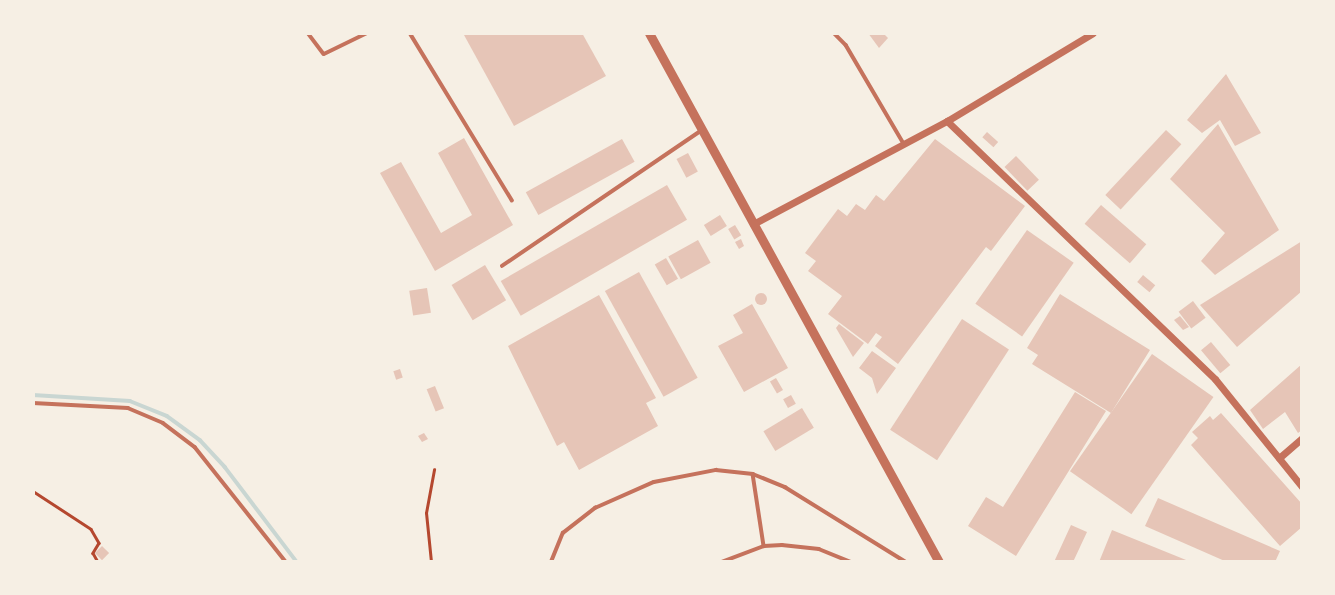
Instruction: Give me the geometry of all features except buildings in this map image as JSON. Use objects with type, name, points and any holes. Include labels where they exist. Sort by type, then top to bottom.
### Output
[{"type":"street","points":[[649,33],[939,562]]},
{"type":"street","points":[[753,224],[902,142],[947,121],[1093,33]]},
{"type":"street","points":[[947,121],[1215,379],[1302,487]]},
{"type":"street","points":[[1279,458],[1302,438]]},
{"type":"lane","points":[[308,33],[324,54],[367,33]]},
{"type":"lane","points":[[410,33],[512,200]]},
{"type":"lane","points":[[834,33],[846,45],[902,142]]},
{"type":"lane","points":[[502,266],[702,130]]},
{"type":"lane","points":[[33,403],[128,408],[163,423],[195,447],[286,562]]},
{"type":"lane","points":[[551,562],[557,542],[572,525],[634,489],[695,472],[753,474],[814,503],[906,562]]},
{"type":"lane","points":[[753,474],[764,547]]},
{"type":"lane","points":[[722,562],[764,547],[819,549],[852,562]]},
{"type":"path","points":[[431,562],[426,513],[434,470]]},
{"type":"path","points":[[33,491],[91,529],[99,543],[93,554],[98,562]]},
{"type":"waterway","points":[[33,395],[130,401],[167,416],[200,440],[225,467],[297,562]]}]
